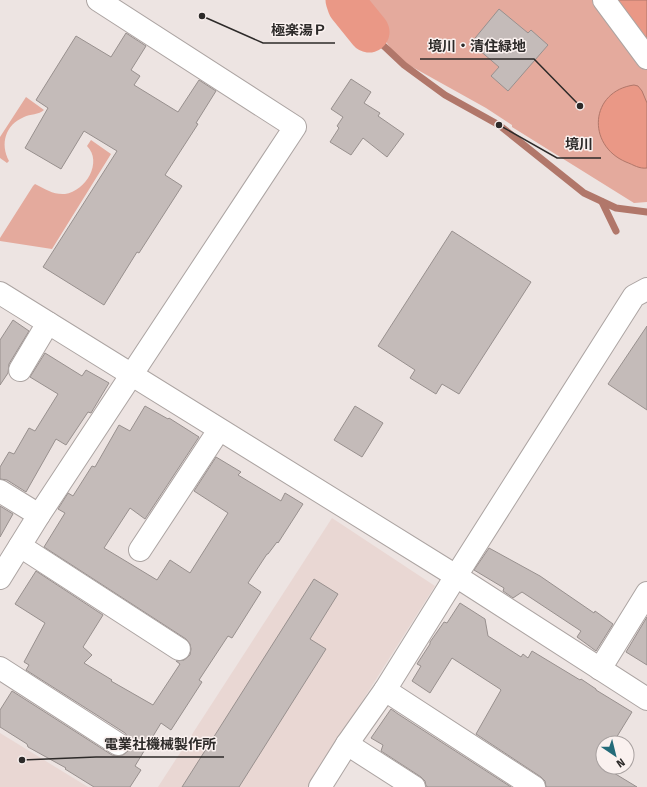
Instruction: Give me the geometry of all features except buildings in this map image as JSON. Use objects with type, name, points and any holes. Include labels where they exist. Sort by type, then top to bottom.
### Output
[{"type":"street","points":[[0,578],[39,515],[295,127],[98,0]]},
{"type":"street","points":[[604,0],[647,58]]},
{"type":"street","points":[[320,787],[347,744],[385,690],[634,296],[647,289]]},
{"type":"street","points":[[1,297],[48,323],[456,576],[647,699]]},
{"type":"street","points":[[20,370],[48,323]]},
{"type":"street","points":[[140,550],[219,430]]},
{"type":"street","points":[[0,491],[39,515]]},
{"type":"street","points":[[20,546],[179,649]]},
{"type":"street","points":[[600,669],[647,593]]},
{"type":"street","points":[[0,668],[118,744]]},
{"type":"street","points":[[385,690],[534,787]]},
{"type":"street","points":[[347,744],[414,787]]},
{"type":"shaded area","points":[[357,0],[610,0],[647,50],[647,202],[634,203],[512,127],[512,125],[486,108],[398,59]]},
{"type":"shaded area","points":[[613,0],[647,0],[647,46]]},
{"type":"shaded area","points":[[634,85],[638,86],[642,91],[647,103],[647,168],[641,168],[626,162],[613,154],[604,144],[599,132],[598,119],[602,108],[609,97],[619,89]]},
{"type":"shaded area","points":[[26,97],[44,110],[40,113],[26,116],[12,125],[6,136],[5,142],[6,155],[9,161],[7,163],[0,158],[0,137]]},
{"type":"shaded area","points":[[91,140],[111,154],[52,249],[0,241],[0,238],[35,184],[53,193],[65,194],[73,192],[85,182],[93,167],[92,153],[87,146]]},
{"type":"shaded area","points":[[332,518],[435,586],[308,787],[158,787]]},
{"type":"shaded area","points":[[0,733],[88,787],[0,787]]},
{"type":"waterway","points":[[346,0],[348,6],[369,32]]},
{"type":"waterway","points":[[369,32],[404,65],[445,95],[499,125],[584,193],[616,208],[647,212]]},
{"type":"waterway","points":[[602,202],[616,231]]},
{"type":"place","name":"極楽湯Ｐ","points":[[202,16]]},
{"type":"place","name":"境川・清住緑地","points":[[580,106]]},
{"type":"place","name":"境川","points":[[499,125]]},
{"type":"place","name":"電業社機械製作所","points":[[22,760]]}]
